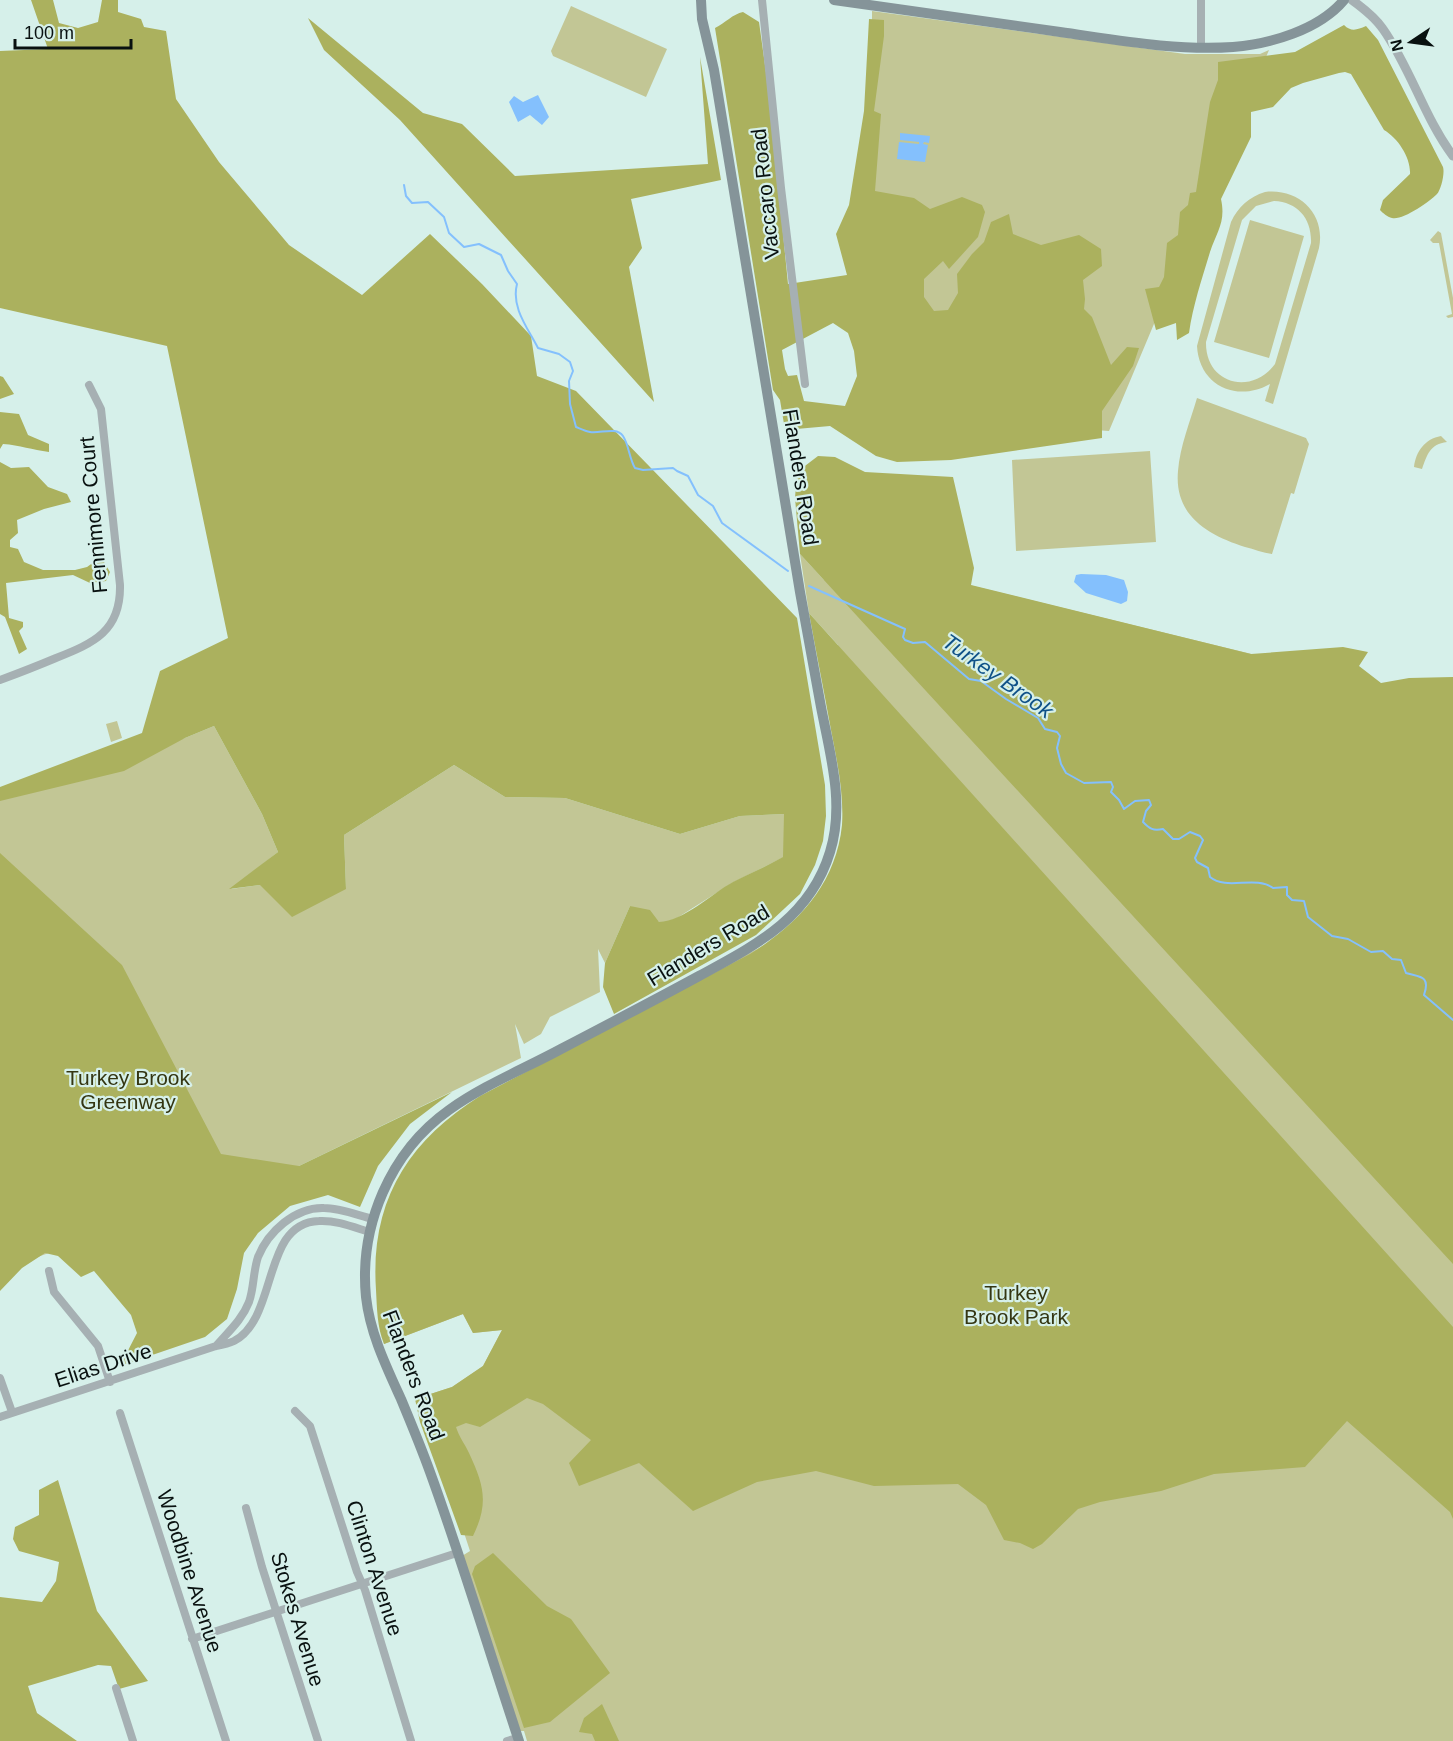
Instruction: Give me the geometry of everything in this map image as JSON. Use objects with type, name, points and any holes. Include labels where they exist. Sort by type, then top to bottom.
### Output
[{"type":"main road","name":"Flanders Road","points":[[514,1740],[457,1553],[425,1459],[379,1349],[371,1323],[366,1299],[364,1268],[373,1219],[383,1192],[399,1163],[422,1133],[444,1114],[485,1088],[711,969],[777,930],[795,913],[820,877],[830,854],[837,810],[832,765],[798,577],[714,70],[702,19],[701,0]]},
{"type":"main road","points":[[834,0],[1114,39],[1201,48],[1242,46],[1279,37],[1317,21],[1344,0]]},
{"type":"street","name":"Vaccaro Road","points":[[762,0],[780,177],[805,384]]},
{"type":"street","points":[[1201,0],[1201,48]]},
{"type":"street","points":[[1352,0],[1383,29],[1436,130],[1453,156]]},
{"type":"street","name":"Fennimore Court","points":[[0,680],[87,645],[105,632],[117,611],[120,585],[101,409],[89,385]]},
{"type":"street","name":"Elias Drive","points":[[216,1346],[244,1311],[252,1291],[257,1262],[262,1249],[281,1225],[301,1213],[320,1208],[332,1208],[373,1219]]},
{"type":"street","name":"Elias Drive","points":[[0,1417],[236,1340],[257,1316],[282,1244],[296,1229],[319,1221],[351,1226],[369,1232]]},
{"type":"street","points":[[49,1271],[54,1292],[98,1346],[110,1382]]},
{"type":"street","points":[[0,1378],[12,1412]]},
{"type":"street","name":"Clinton Avenue","points":[[295,1411],[310,1426],[411,1741]]},
{"type":"street","name":"Woodbine Avenue","points":[[120,1413],[226,1741]]},
{"type":"street","name":"Stokes Avenue","points":[[246,1508],[318,1741]]},
{"type":"street","points":[[192,1639],[457,1553]]},
{"type":"street","points":[[116,1688],[133,1741]]},
{"type":"green space","points":[[31,0],[53,0],[59,23],[78,28],[98,22],[102,0],[118,0],[118,12],[141,19],[144,27],[166,31],[176,99],[219,162],[289,245],[362,295],[430,234],[531,336],[537,376],[576,391],[797,618],[825,785],[826,816],[823,841],[815,865],[800,894],[756,935],[614,1014],[603,987],[605,963],[630,906],[650,910],[659,922],[678,917],[733,882],[783,857],[784,814],[740,816],[680,834],[565,798],[505,797],[454,765],[344,835],[346,889],[292,917],[260,885],[229,889],[278,852],[262,814],[214,726],[185,738],[124,771],[0,801],[0,787],[142,733],[160,671],[228,638],[167,346],[0,308],[0,51],[48,49]]},
{"type":"green space","points":[[571,6],[667,49],[646,97],[553,56],[551,51]]},
{"type":"green space","points":[[872,11],[1185,54],[1260,54],[1269,50],[1109,431],[871,414]]},
{"type":"green space","points":[[743,12],[759,22],[770,101],[788,284],[847,275],[836,234],[849,205],[864,111],[869,19],[884,20],[874,111],[881,114],[875,191],[914,198],[930,209],[962,197],[982,205],[985,212],[978,237],[949,269],[943,261],[924,279],[924,297],[934,311],[948,310],[958,293],[957,274],[984,242],[991,222],[1009,214],[1013,234],[1041,245],[1079,235],[1101,249],[1102,266],[1083,280],[1084,309],[1092,317],[1111,365],[1127,347],[1139,348],[1133,366],[1102,411],[1102,438],[951,460],[897,462],[876,456],[830,426],[785,430],[780,400],[773,390],[715,28]],"holes":[[[833,323],[848,333],[854,351],[857,376],[845,406],[804,401],[797,375],[788,376],[782,350]]]},
{"type":"green space","points":[[308,18],[423,113],[462,124],[515,176],[708,164],[700,57],[721,180],[631,199],[642,248],[629,267],[654,402],[400,120],[324,50]]},
{"type":"green space","points":[[1344,25],[1354,30],[1366,26],[1378,40],[1443,167],[1443,177],[1438,192],[1409,214],[1396,218],[1385,215],[1380,210],[1383,200],[1410,174],[1410,168],[1399,143],[1384,130],[1351,74],[1339,73],[1291,88],[1273,107],[1251,112],[1251,137],[1221,199],[1222,220],[1198,292],[1189,333],[1177,340],[1176,323],[1156,330],[1145,289],[1159,287],[1164,277],[1167,243],[1178,235],[1180,212],[1188,205],[1190,193],[1196,192],[1210,102],[1218,80],[1218,62],[1295,52]]},
{"type":"green space","points":[[1265,192],[1289,194],[1299,199],[1314,214],[1320,236],[1319,248],[1273,404],[1265,401],[1270,384],[1245,392],[1232,391],[1212,380],[1204,371],[1199,360],[1197,346],[1231,222],[1245,203]],"holes":[[[1274,201],[1297,208],[1302,213],[1309,226],[1311,243],[1275,364],[1265,374],[1254,380],[1231,381],[1221,376],[1213,368],[1206,342],[1242,220],[1256,206]]]},
{"type":"green space","points":[[1250,220],[1304,236],[1269,358],[1214,342]]},
{"type":"green space","points":[[1438,231],[1441,233],[1453,298],[1453,317],[1448,318],[1446,316],[1452,314],[1439,243],[1433,243],[1430,240]]},
{"type":"green space","points":[[0,376],[14,394],[0,399]]},
{"type":"green space","points":[[1197,398],[1306,438],[1309,444],[1272,554],[1231,542],[1206,530],[1188,512],[1182,500],[1178,487],[1179,462]]},
{"type":"green space","points":[[0,412],[19,414],[28,435],[49,444],[49,452],[3,444],[0,449]]},
{"type":"green space","points":[[1441,436],[1447,442],[1433,448],[1422,469],[1414,467],[1422,447],[1430,440]]},
{"type":"green space","points":[[1150,451],[1156,542],[1016,551],[1012,460]]},
{"type":"green space","points":[[818,456],[835,457],[865,472],[953,477],[974,568],[971,585],[1251,654],[1343,647],[1368,652],[1359,666],[1381,683],[1409,678],[1453,677],[1453,1264],[800,554],[795,498],[797,472]]},
{"type":"green space","points":[[0,462],[11,468],[29,467],[48,487],[67,494],[71,502],[44,509],[17,520],[18,533],[10,540],[10,547],[18,549],[24,562],[43,570],[75,570],[87,567],[101,557],[110,572],[106,581],[90,583],[73,575],[6,583],[9,618],[23,622],[23,627],[19,631],[27,649],[19,654],[5,617],[0,614]]},
{"type":"green space","name":"Turkey Brook Park","points":[[818,548],[1366,682],[1393,695],[1453,679],[1453,1741],[527,1741],[524,1731],[519,1731],[462,1556],[470,1551],[449,1487],[415,1399],[452,1387],[483,1366],[502,1330],[473,1333],[463,1314],[384,1344],[378,1295],[460,1110],[803,924],[861,826],[838,645],[809,613],[800,554],[824,580]]},
{"type":"green space","points":[[809,613],[1453,1327],[1453,1519],[1450,1512],[1347,1421],[1305,1467],[1214,1474],[1161,1491],[1100,1502],[1078,1509],[1042,1544],[1033,1549],[1020,1543],[1004,1540],[986,1505],[958,1484],[874,1486],[816,1471],[757,1482],[693,1511],[639,1463],[579,1486],[569,1463],[591,1440],[543,1404],[527,1398],[480,1427],[466,1423],[456,1427],[474,1464],[483,1494],[481,1514],[473,1536],[461,1535],[420,1422],[415,1399],[452,1387],[483,1366],[502,1330],[473,1333],[463,1314],[384,1344],[378,1317],[376,1258],[379,1229],[387,1202],[398,1177],[413,1154],[454,1114],[480,1096],[750,954],[799,916],[812,900],[832,866],[842,825],[842,813],[838,765]]},
{"type":"green space","points":[[117,721],[122,738],[111,742],[106,724]]},
{"type":"green space","name":"Turkey Brook Greenway","points":[[214,726],[262,814],[278,852],[231,889],[260,885],[346,889],[344,835],[454,765],[505,797],[565,798],[680,834],[740,816],[784,814],[784,857],[732,883],[667,922],[659,922],[630,906],[605,963],[598,949],[600,992],[550,1017],[541,1034],[524,1044],[515,1024],[521,1058],[299,1166],[0,1270],[0,794],[185,738]]},
{"type":"green space","name":"Turkey Brook Greenway","points":[[0,853],[122,965],[221,1154],[299,1166],[452,1092],[410,1124],[378,1166],[360,1207],[328,1195],[290,1206],[258,1233],[244,1253],[237,1289],[227,1319],[205,1337],[120,1366],[137,1333],[131,1315],[94,1271],[81,1277],[58,1256],[45,1253],[22,1268],[0,1291]]},
{"type":"green space","points":[[58,1480],[97,1611],[148,1681],[119,1689],[111,1666],[98,1665],[28,1686],[37,1713],[77,1741],[0,1741],[0,1597],[42,1602],[56,1581],[59,1562],[19,1551],[13,1539],[15,1527],[39,1515],[39,1490]]},
{"type":"green space","points":[[493,1553],[547,1606],[571,1619],[610,1673],[550,1722],[524,1728],[472,1574],[475,1566]]},
{"type":"green space","points":[[602,1704],[619,1741],[595,1741],[592,1734],[579,1732],[584,1718]]},
{"type":"water","points":[[538,95],[549,117],[542,125],[530,115],[518,122],[509,102],[514,96],[523,102]]},
{"type":"water","points":[[900,133],[930,136],[929,143],[924,142],[923,144],[928,145],[925,162],[897,159],[899,142],[919,144],[919,142],[900,140]]},
{"type":"water","points":[[1076,575],[1106,575],[1124,580],[1128,592],[1127,601],[1121,604],[1086,593],[1074,582]]},
{"type":"waterway","name":"Turkey Brook","points":[[404,185],[406,196],[412,203],[428,202],[444,217],[449,233],[464,247],[479,244],[501,255],[517,284],[518,309],[538,348],[559,354],[570,362],[573,371],[569,381],[570,404],[576,427],[590,432],[616,431],[620,433],[625,440],[635,468],[643,470],[673,468],[688,476],[698,495],[713,506],[722,523],[788,571]]},
{"type":"waterway","name":"Turkey Brook","points":[[809,586],[905,629],[903,637],[905,640],[913,643],[925,642],[969,679],[981,681],[1038,718],[1045,729],[1057,732],[1060,736],[1057,748],[1066,773],[1084,783],[1111,782],[1113,787],[1111,792],[1124,809],[1135,801],[1149,800],[1151,805],[1146,811],[1143,822],[1152,829],[1163,829],[1173,839],[1179,839],[1190,832],[1200,836],[1203,840],[1195,858],[1197,862],[1208,868],[1210,877],[1224,883],[1258,883],[1273,888],[1287,887],[1287,895],[1292,900],[1304,901],[1308,917],[1332,936],[1348,939],[1371,952],[1383,951],[1392,959],[1401,960],[1406,973],[1425,980],[1424,995],[1453,1020]]}]
